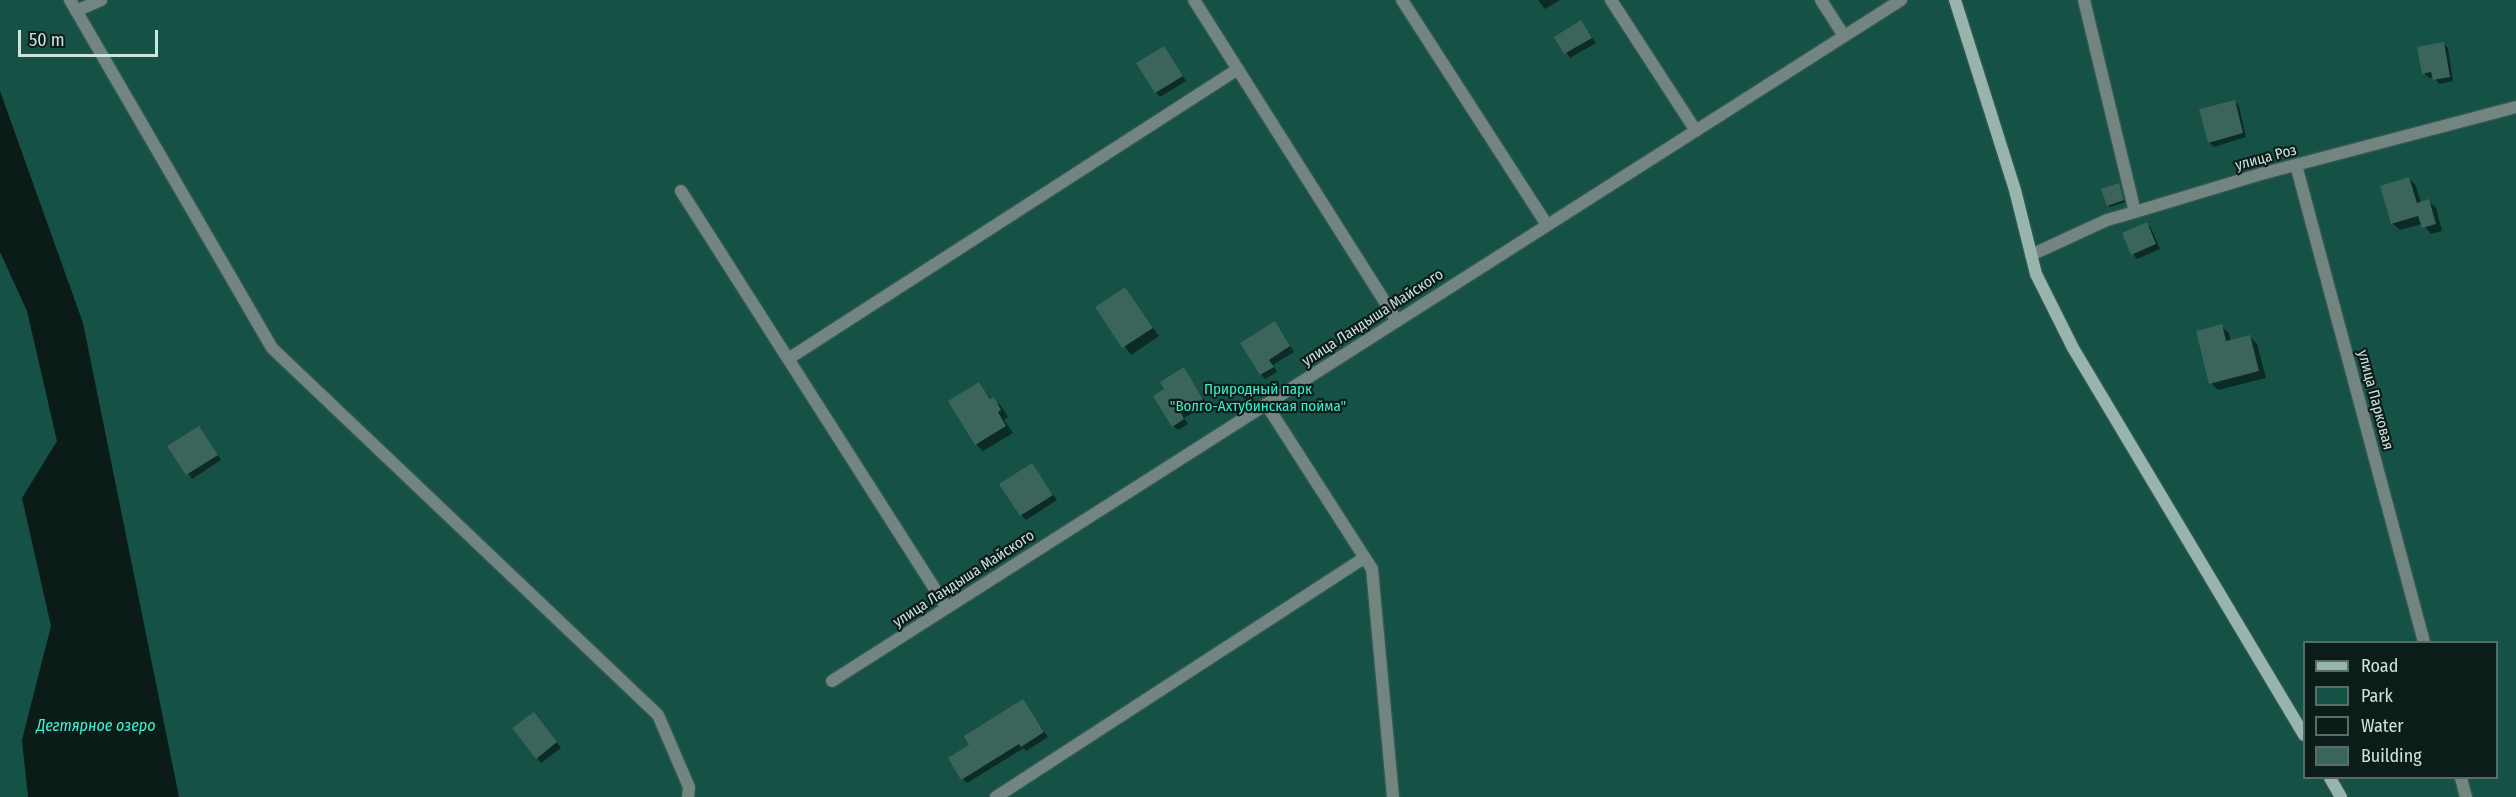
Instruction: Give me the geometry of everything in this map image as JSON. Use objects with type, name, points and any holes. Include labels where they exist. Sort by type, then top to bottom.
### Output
[{"type":"street","points":[[101,0],[73,5],[272,348],[658,715],[689,787],[688,797]]},
{"type":"street","points":[[1194,0],[1397,321]]},
{"type":"street","points":[[1402,0],[1547,225]]},
{"type":"street","points":[[1611,0],[1696,130]]},
{"type":"street","points":[[1821,0],[1844,36]]},
{"type":"street","name":"улица Ландыша Майского","points":[[832,681],[1901,0]]},
{"type":"street","points":[[1955,0],[2015,190],[2036,274],[2073,348],[2303,733]]},
{"type":"street","points":[[2084,0],[2135,212]]},
{"type":"street","points":[[788,359],[1238,69]]},
{"type":"street","name":"улица Роз","points":[[2031,255],[2107,220],[2296,165],[2516,107]]},
{"type":"street","name":"улица Парковая","points":[[2296,165],[2424,641]]},
{"type":"street","points":[[681,191],[947,608]]},
{"type":"street","points":[[1266,404],[1372,569],[1393,797]]},
{"type":"street","points":[[996,797],[1364,558]]},
{"type":"street","points":[[2331,779],[2341,797]]},
{"type":"street","points":[[2462,779],[2466,797]]},
{"type":"green space","name":"Природный парк \"Волго-Ахтубинская пойма\"","points":[[0,0],[2516,0],[2516,797],[0,797]]},
{"type":"water","name":"Дегтярное озеро","points":[[0,91],[83,323],[179,797],[28,797],[22,740],[51,626],[22,498],[57,441],[27,311],[0,252]]},
{"type":"building","points":[[1581,20],[1592,38],[1564,54],[1554,37]]},
{"type":"building","points":[[2444,42],[2450,77],[2433,80],[2431,72],[2422,74],[2417,47]]},
{"type":"building","points":[[1164,46],[1183,76],[1155,93],[1136,63]]},
{"type":"building","points":[[2235,100],[2243,133],[2208,143],[2199,109]]},
{"type":"building","points":[[2409,177],[2417,203],[2429,199],[2436,224],[2422,228],[2418,216],[2391,224],[2380,186]]},
{"type":"building","points":[[2119,183],[2124,200],[2107,206],[2101,189]]},
{"type":"building","points":[[2147,222],[2156,244],[2131,255],[2122,233]]},
{"type":"building","points":[[1125,287],[1153,328],[1122,348],[1095,307]]},
{"type":"building","points":[[1275,321],[1290,346],[1269,360],[1274,367],[1260,375],[1240,343]]},
{"type":"building","points":[[2222,324],[2226,341],[2250,335],[2259,371],[2209,384],[2196,331]]},
{"type":"building","points":[[1184,367],[1203,399],[1181,413],[1184,419],[1172,427],[1153,396],[1164,389],[1160,382]]},
{"type":"building","points":[[979,382],[990,399],[994,397],[1001,410],[998,412],[1006,426],[975,445],[948,401]]},
{"type":"building","points":[[199,426],[218,455],[186,475],[167,446]]},
{"type":"building","points":[[1032,463],[1053,495],[1020,516],[999,484]]},
{"type":"building","points":[[1023,699],[1044,732],[1021,747],[1019,744],[961,780],[948,758],[969,745],[964,736]]},
{"type":"building","points":[[534,712],[557,742],[536,759],[512,728]]}]
